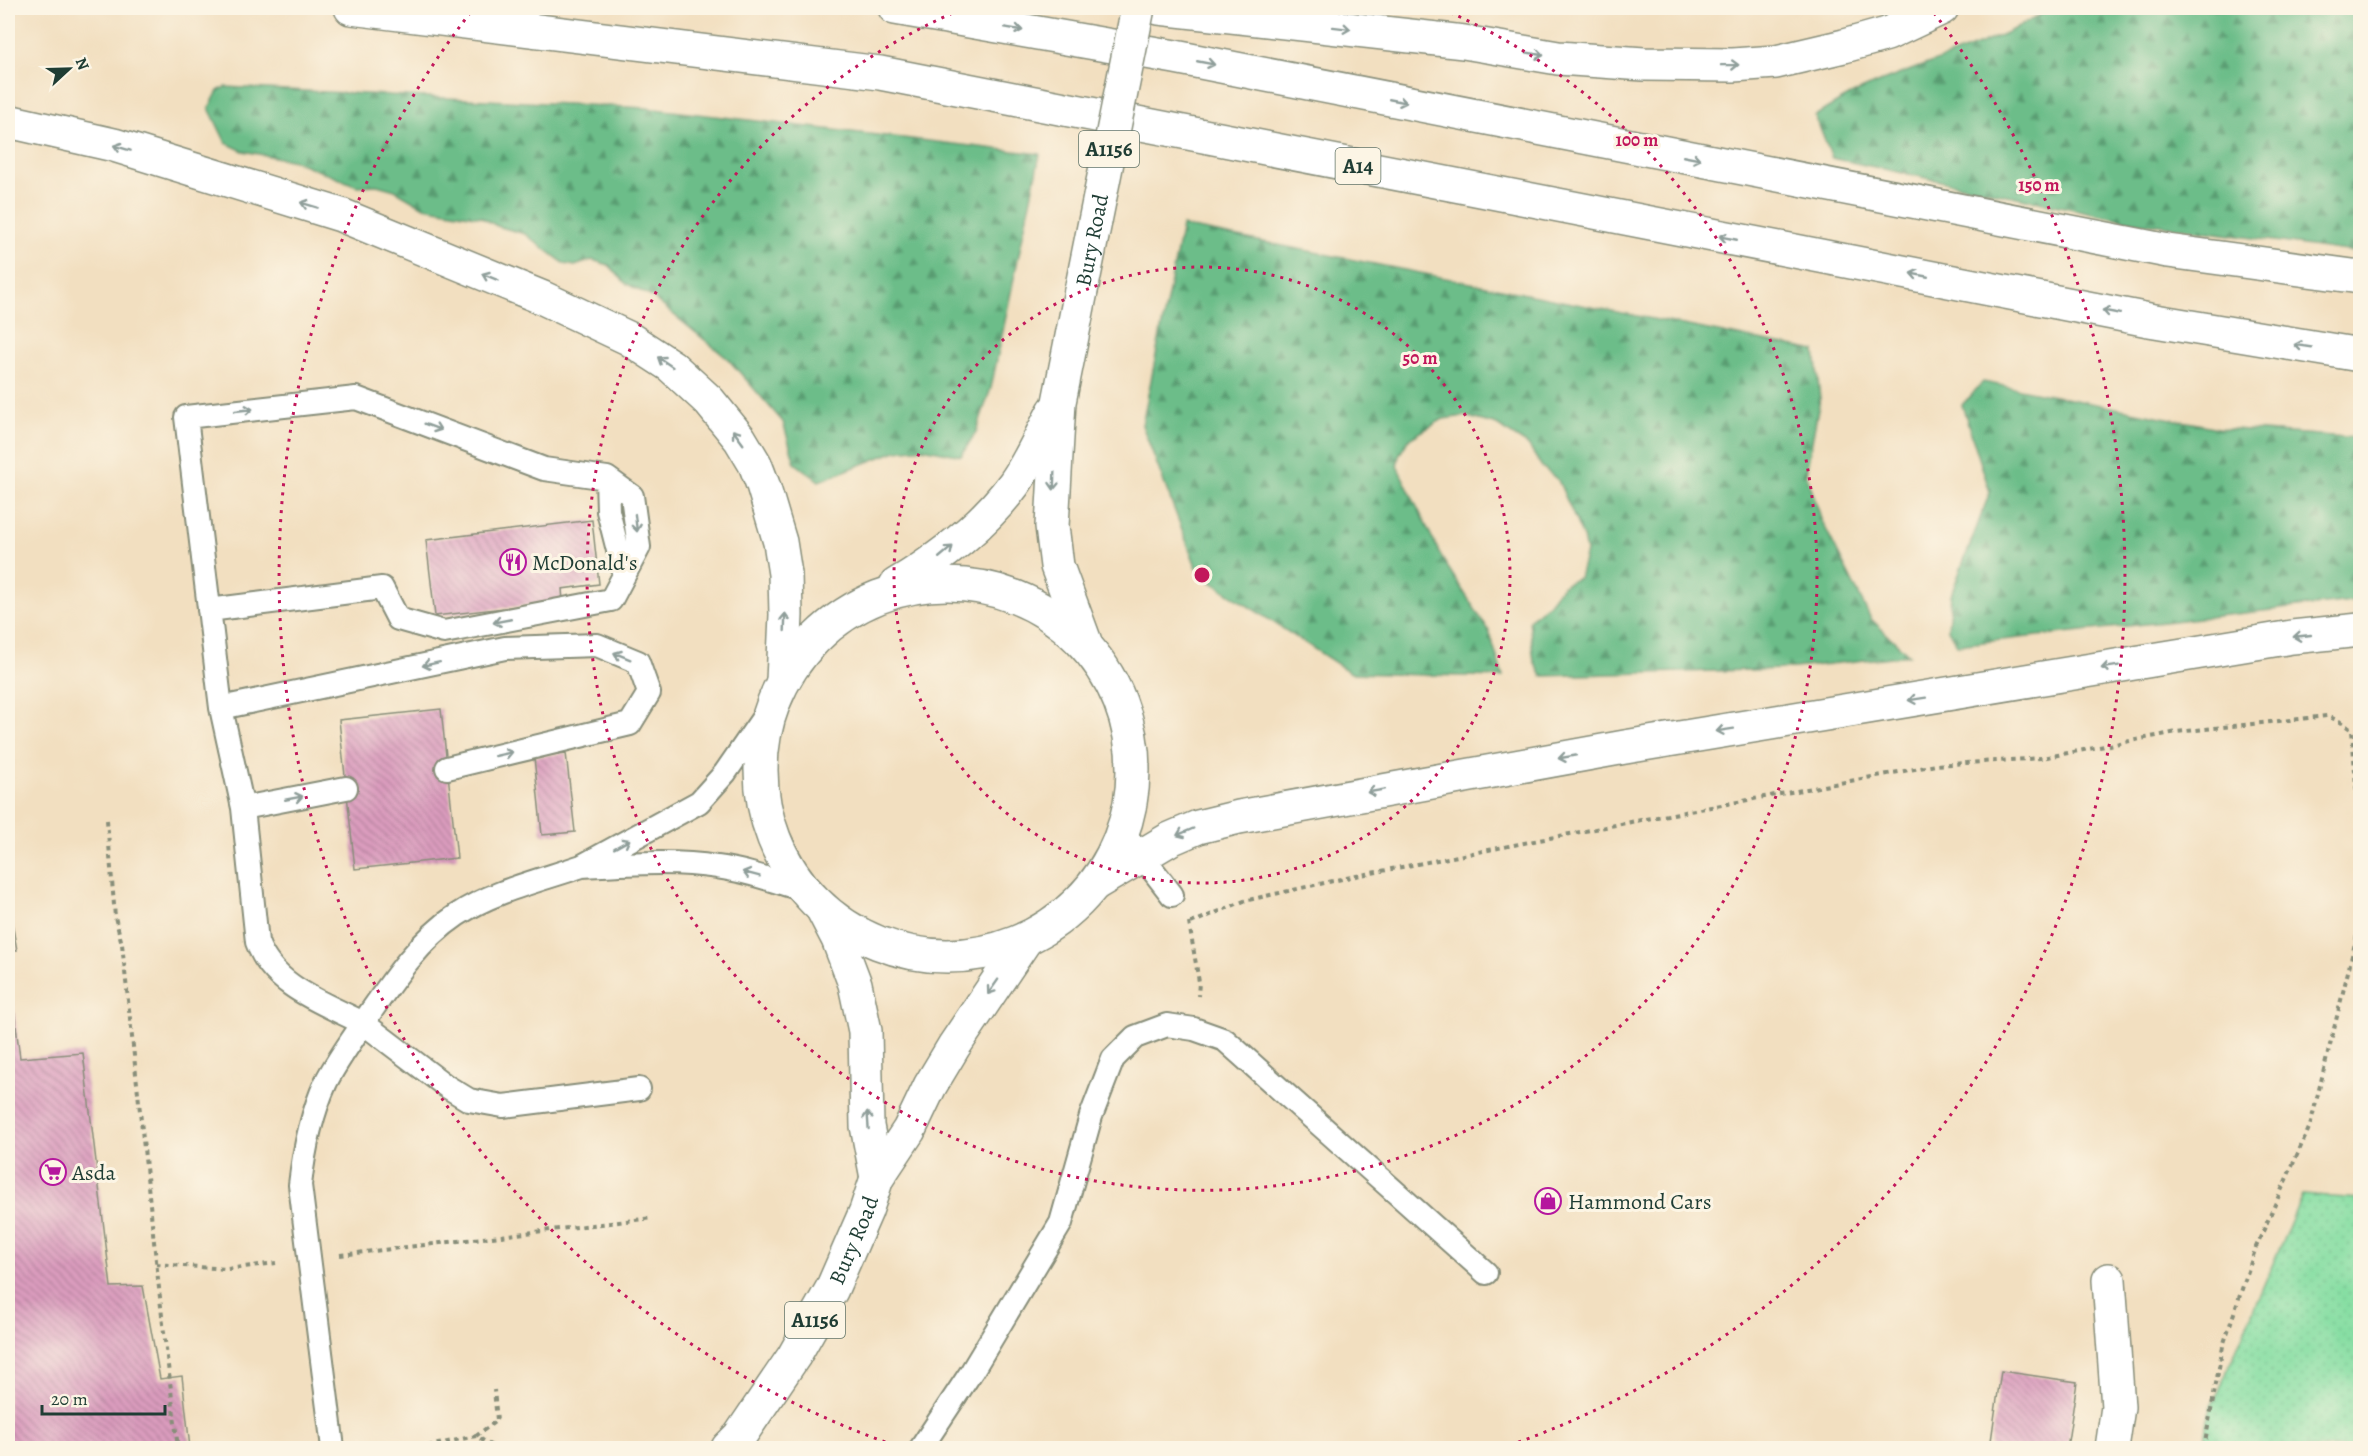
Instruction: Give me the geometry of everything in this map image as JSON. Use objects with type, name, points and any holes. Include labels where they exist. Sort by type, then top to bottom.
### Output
[{"type":"main road","name":"A14","points":[[351,8],[880,73],[2137,318],[2361,355]]},
{"type":"main road","points":[[895,8],[1175,57],[2168,251],[2361,277]]},
{"type":"main road","name":"Bury Road","points":[[1086,646],[1057,566],[1054,546],[1054,480],[1059,402],[1138,8]]},
{"type":"main road","points":[[1159,8],[1464,42],[1558,58],[1644,64],[1733,65],[1776,62],[1844,46],[1887,34],[1942,8]]},
{"type":"main road","points":[[8,121],[114,146],[341,215],[543,298],[628,338],[671,366],[709,401],[740,439],[755,464],[780,542],[785,574],[786,615],[777,693],[761,758],[765,811],[782,856],[799,883],[834,919],[879,944],[928,956],[978,954],[1026,939],[1066,914],[1131,846],[1170,839],[1198,827],[1323,800],[1625,747],[2292,637],[2361,630]]},
{"type":"main road","name":"Bury Road","points":[[880,595],[933,563],[989,515],[1016,482],[1059,402]]},
{"type":"main road","points":[[777,693],[801,653],[823,629],[850,610],[880,595],[923,584],[968,584],[1012,595],[1052,615],[1086,646],[1115,688],[1131,736],[1133,787],[1131,846]]},
{"type":"main road","name":"Bury Road","points":[[813,897],[838,939],[855,984],[865,1032],[867,1126],[877,1178]]},
{"type":"main road","name":"Bury Road","points":[[728,1449],[739,1437],[794,1356],[832,1289],[866,1211],[877,1178],[909,1130],[930,1086],[954,1046],[1026,939]]},
{"type":"main road","points":[[2109,1280],[2118,1407],[2112,1449]]},
{"type":"lane","points":[[209,610],[382,588],[398,620],[444,632],[611,600],[624,574],[608,511],[607,477],[544,469],[356,398],[186,417],[209,610],[221,708],[243,808],[257,942],[262,956],[277,974],[295,989],[363,1023],[446,1086],[469,1100],[503,1106],[639,1089]]},
{"type":"lane","points":[[221,708],[505,648],[597,645],[638,662],[650,693],[630,724],[447,768]]},
{"type":"lane","points":[[333,1449],[300,1185],[303,1158],[312,1119],[327,1081],[363,1023],[419,948],[459,914],[510,891],[582,866],[699,802],[725,773],[777,693]]},
{"type":"lane","points":[[243,808],[346,788]]},
{"type":"lane","points":[[1131,846],[1172,895]]},
{"type":"lane","points":[[582,866],[658,863],[715,866],[813,897]]},
{"type":"lane","points":[[921,1449],[972,1371],[1061,1223],[1091,1116],[1113,1059],[1135,1037],[1167,1025],[1194,1029],[1226,1040],[1485,1273]]},
{"type":"path","points":[[1194,1029],[1199,982],[1189,923],[1244,901],[1346,878],[1653,817],[1936,765],[2042,758],[2177,732],[2327,716],[2352,730],[2361,842]]},
{"type":"path","points":[[107,820],[115,917],[122,944],[178,1449]]},
{"type":"path","points":[[2204,1449],[2223,1346],[2256,1247],[2310,1126],[2361,923]]},
{"type":"path","points":[[156,1264],[227,1269],[652,1218]]},
{"type":"path","points":[[419,1449],[476,1436],[497,1420],[494,1390]]},
{"type":"path","points":[[476,1436],[495,1449]]},
{"type":"green space","points":[[2051,8],[2360,8],[2360,253],[2130,221],[1832,158],[1815,116],[1859,91],[1981,44],[2028,22]]},
{"type":"green space","points":[[225,87],[646,108],[1040,154],[991,388],[976,432],[961,456],[923,448],[896,451],[819,481],[795,463],[783,422],[728,359],[652,297],[625,283],[609,265],[592,260],[575,266],[565,264],[525,234],[497,226],[481,217],[424,207],[395,190],[377,185],[357,186],[295,161],[243,151],[226,143],[209,108],[218,91]]},
{"type":"green space","points":[[1182,226],[1815,351],[1820,399],[1806,473],[1822,521],[1871,619],[1909,655],[1786,669],[1542,676],[1534,661],[1529,620],[1549,603],[1563,585],[1579,578],[1586,552],[1583,537],[1558,480],[1542,467],[1528,445],[1497,425],[1465,416],[1443,419],[1409,439],[1399,455],[1397,466],[1443,560],[1489,631],[1503,677],[1351,673],[1199,574],[1142,425]]},
{"type":"green space","points":[[1983,382],[2218,428],[2360,438],[2360,600],[1957,645],[1948,629],[1951,595],[1990,492],[1962,405]]},
{"type":"green space","points":[[2302,1195],[2360,1199],[2360,1448],[2203,1448],[2207,1419]]},
{"type":"building","name":"McDonald's","points":[[592,520],[599,584],[562,589],[563,601],[435,616],[426,540]]},
{"type":"building","points":[[441,709],[457,858],[355,869],[339,720]]},
{"type":"building","points":[[566,753],[575,832],[542,835],[534,757]]},
{"type":"building","points":[[8,901],[17,950],[8,951]]},
{"type":"building","name":"Asda","points":[[13,1002],[20,1058],[83,1053],[111,1287],[143,1286],[160,1379],[182,1376],[190,1448],[8,1448],[8,1003]]},
{"type":"building","points":[[2001,1371],[2077,1382],[2067,1448],[1990,1448]]},
{"type":"place","name":"McDonald's","points":[[513,562]]},
{"type":"place","name":"Asda","points":[[53,1172]]},
{"type":"place","name":"Hammond Cars","points":[[1548,1201]]}]
